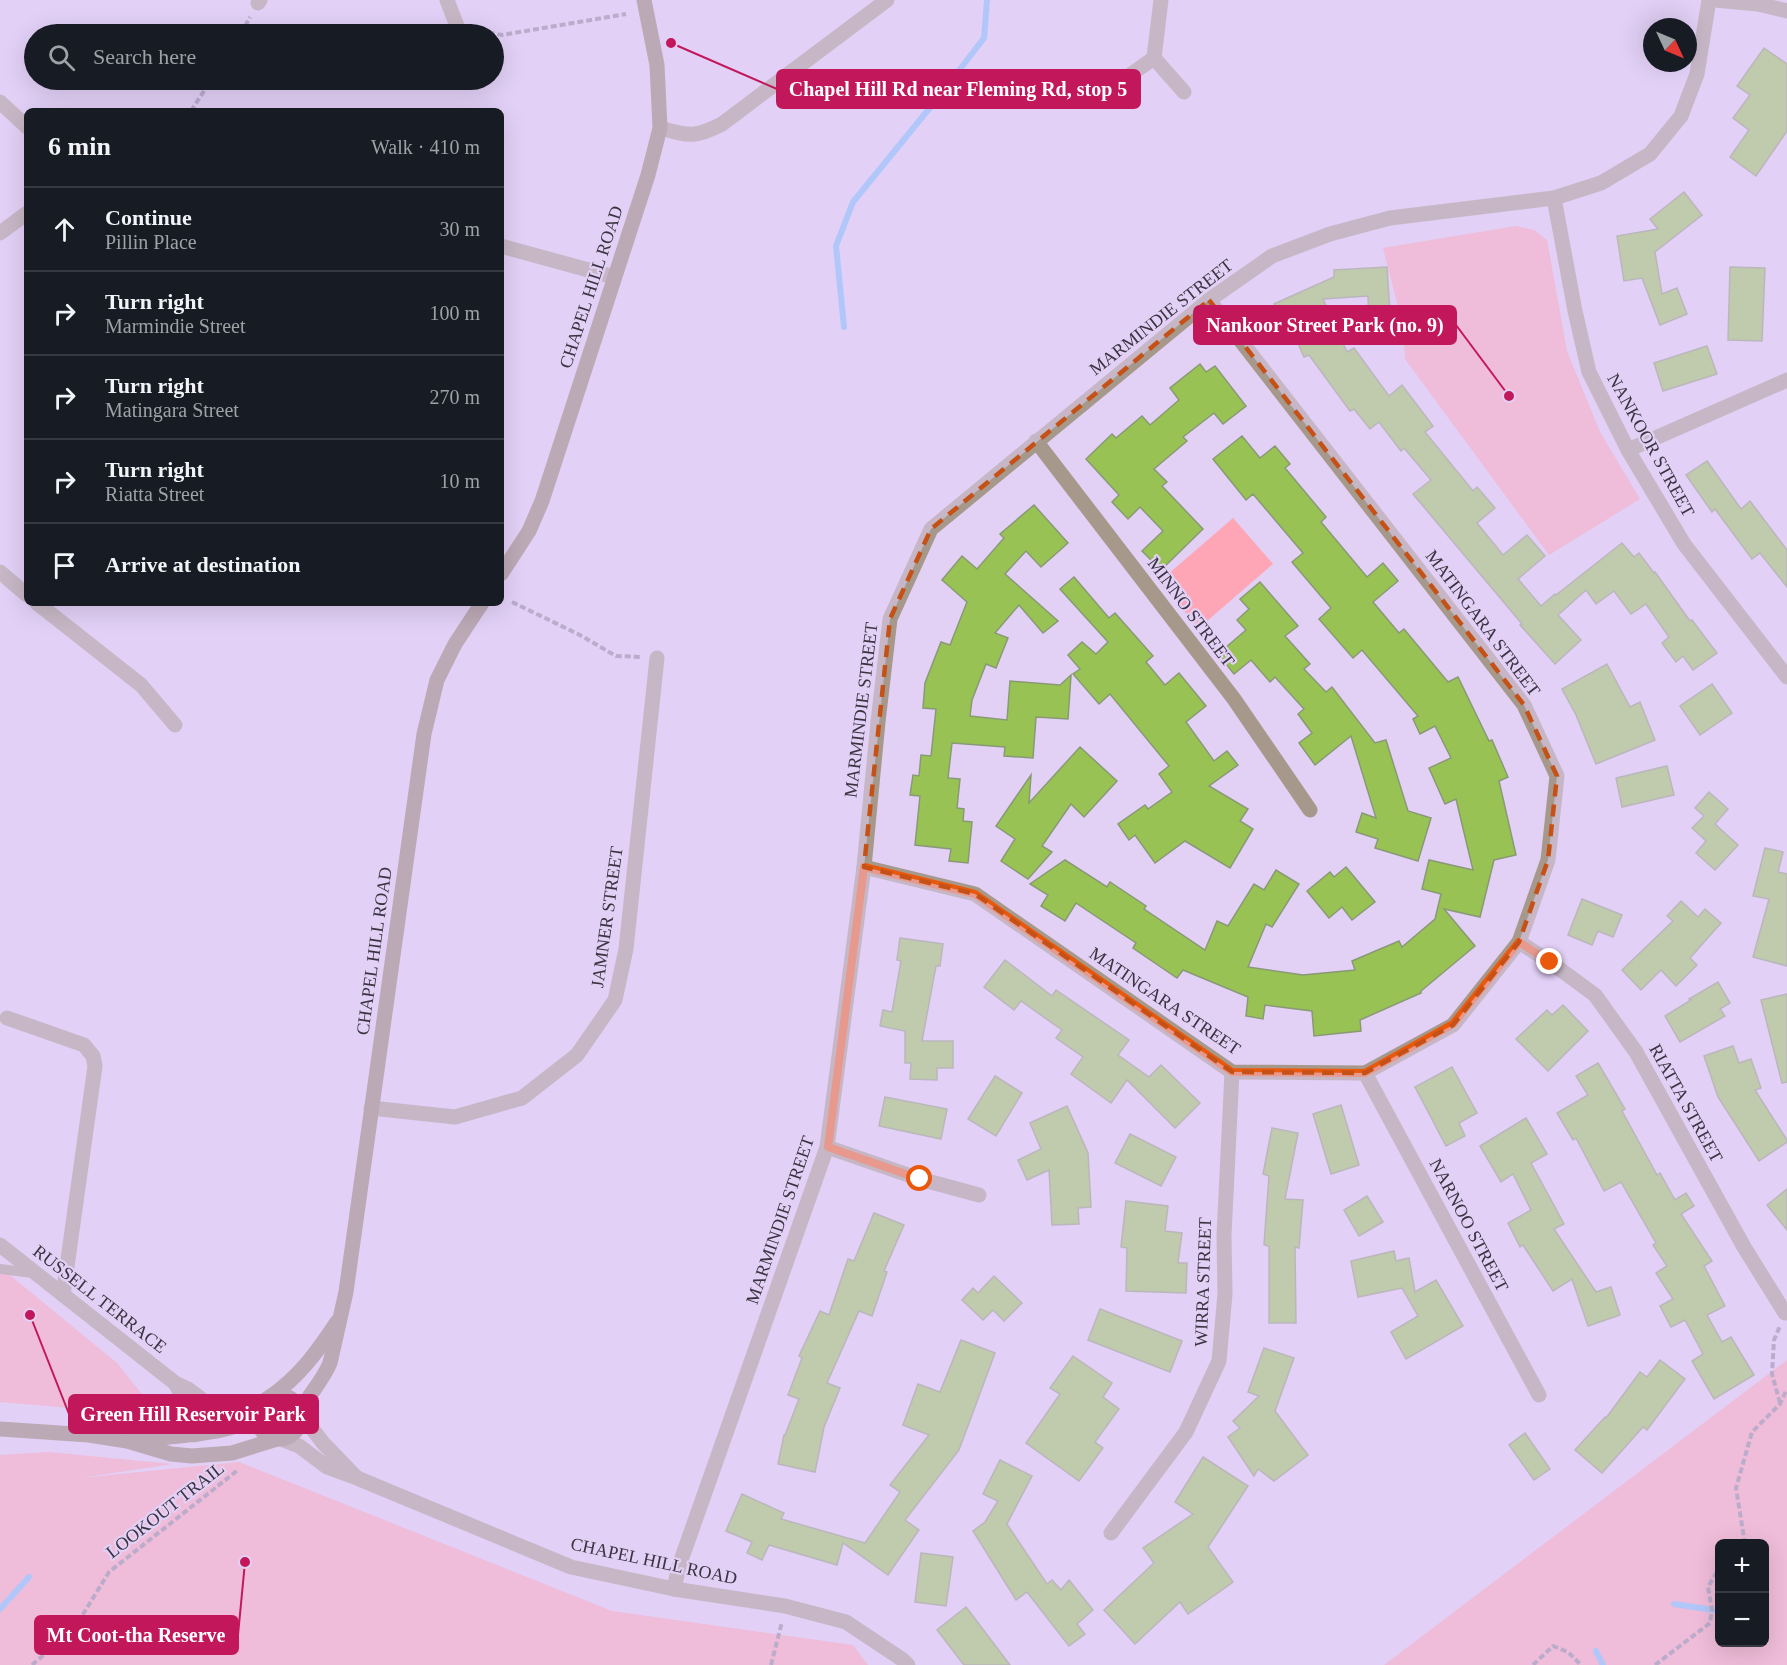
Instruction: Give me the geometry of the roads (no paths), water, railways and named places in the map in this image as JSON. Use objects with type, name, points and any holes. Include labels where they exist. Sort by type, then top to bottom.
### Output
[{"type":"main road","name":"CHAPEL HILL ROAD","points":[[504,569],[529,531],[542,501],[648,175],[660,128],[657,65],[644,0]]},
{"type":"main road","name":"CHAPEL HILL ROAD","points":[[300,1412],[330,1363],[345,1292],[424,734],[437,680],[455,644],[480,606]]},
{"type":"main road","name":"CHAPEL HILL ROAD","points":[[268,1399],[308,1364],[340,1317]]},
{"type":"main road","points":[[0,1429],[89,1435],[127,1441],[161,1452],[211,1455],[240,1451],[291,1436],[301,1421],[300,1412],[294,1402],[285,1396],[278,1395],[262,1403],[258,1413],[258,1423],[267,1436],[279,1439]]},
{"type":"main road","points":[[127,1441],[195,1435],[250,1421],[258,1413]]},
{"type":"main road","points":[[195,1435],[207,1447],[240,1451]]},
{"type":"street","points":[[447,0],[456,24]]},
{"type":"street","points":[[660,128],[686,136],[703,134],[723,124],[886,0]]},
{"type":"street","points":[[1130,75],[1154,58],[1161,0]]},
{"type":"street","name":"MARMINDIE STREET","points":[[674,1589],[679,1566],[828,1147],[864,867],[890,619],[932,529],[1209,300],[1272,256],[1330,234],[1390,218],[1554,198],[1601,183],[1650,154],[1681,116],[1697,75],[1709,0]]},
{"type":"street","points":[[1715,0],[1758,4],[1787,11]]},
{"type":"street","points":[[1154,58],[1184,92]]},
{"type":"street","points":[[0,102],[24,124]]},
{"type":"street","name":"NANKOOR STREET","points":[[1554,198],[1589,372],[1628,450],[1684,544],[1787,677]]},
{"type":"street","points":[[0,233],[24,215]]},
{"type":"street","points":[[504,247],[614,277]]},
{"type":"street","name":"MATINGARA STREET","points":[[864,867],[975,894],[1232,1072],[1365,1073],[1453,1024],[1519,942],[1548,860],[1557,777],[1524,705],[1209,300]]},
{"type":"street","points":[[1628,450],[1787,380]]},
{"type":"street","name":"MINNO STREET","points":[[1036,441],[1234,699],[1310,810]]},
{"type":"street","points":[[0,572],[24,592]]},
{"type":"street","points":[[41,606],[141,685],[176,725]]},
{"type":"street","name":"JAMNER STREET","points":[[371,1108],[455,1117],[522,1098],[577,1055],[615,1000],[626,949],[657,658]]},
{"type":"street","name":"RIATTA STREET","points":[[1519,942],[1595,995],[1636,1052],[1744,1247],[1786,1313]]},
{"type":"street","points":[[8,1018],[84,1045],[93,1056],[95,1066],[63,1295]]},
{"type":"street","name":"WIRRA STREET","points":[[1111,1533],[1186,1432],[1219,1361],[1225,1294],[1224,1235],[1232,1072]]},
{"type":"street","name":"NARNOO STREET","points":[[1365,1073],[1539,1395]]},
{"type":"street","points":[[828,1147],[920,1179],[979,1195]]},
{"type":"street","name":"RUSSELL TERRACE","points":[[0,1245],[175,1383],[197,1395],[227,1428]]},
{"type":"street","name":"RUSSELL TERRACE","points":[[175,1383],[190,1408],[195,1435]]},
{"type":"street","name":"CHAPEL HILL ROAD","points":[[300,1412],[323,1443],[357,1478]]},
{"type":"street","name":"CHAPEL HILL ROAD","points":[[279,1439],[299,1446],[327,1467],[571,1567],[674,1589],[785,1606],[846,1622],[903,1659],[908,1665]]},
{"type":"lane","points":[[0,1269],[37,1274]]},
{"type":"waterway","points":[[844,327],[836,246],[853,202],[984,38],[987,0]]},
{"type":"waterway","points":[[0,1609],[29,1577]]},
{"type":"waterway","points":[[1674,1604],[1715,1610]]},
{"type":"waterway","points":[[1596,1651],[1603,1665]]},
{"type":"place","name":"Chapel Hill Rd near Fleming Rd, stop 5","points":[[671,43]]},
{"type":"place","name":"Nankoor Street Park (no. 9)","points":[[1509,396]]},
{"type":"place","name":"Green Hill Reservoir Park","points":[[30,1315]]},
{"type":"place","name":"Mt Coot-tha Reserve","points":[[245,1562]]}]
